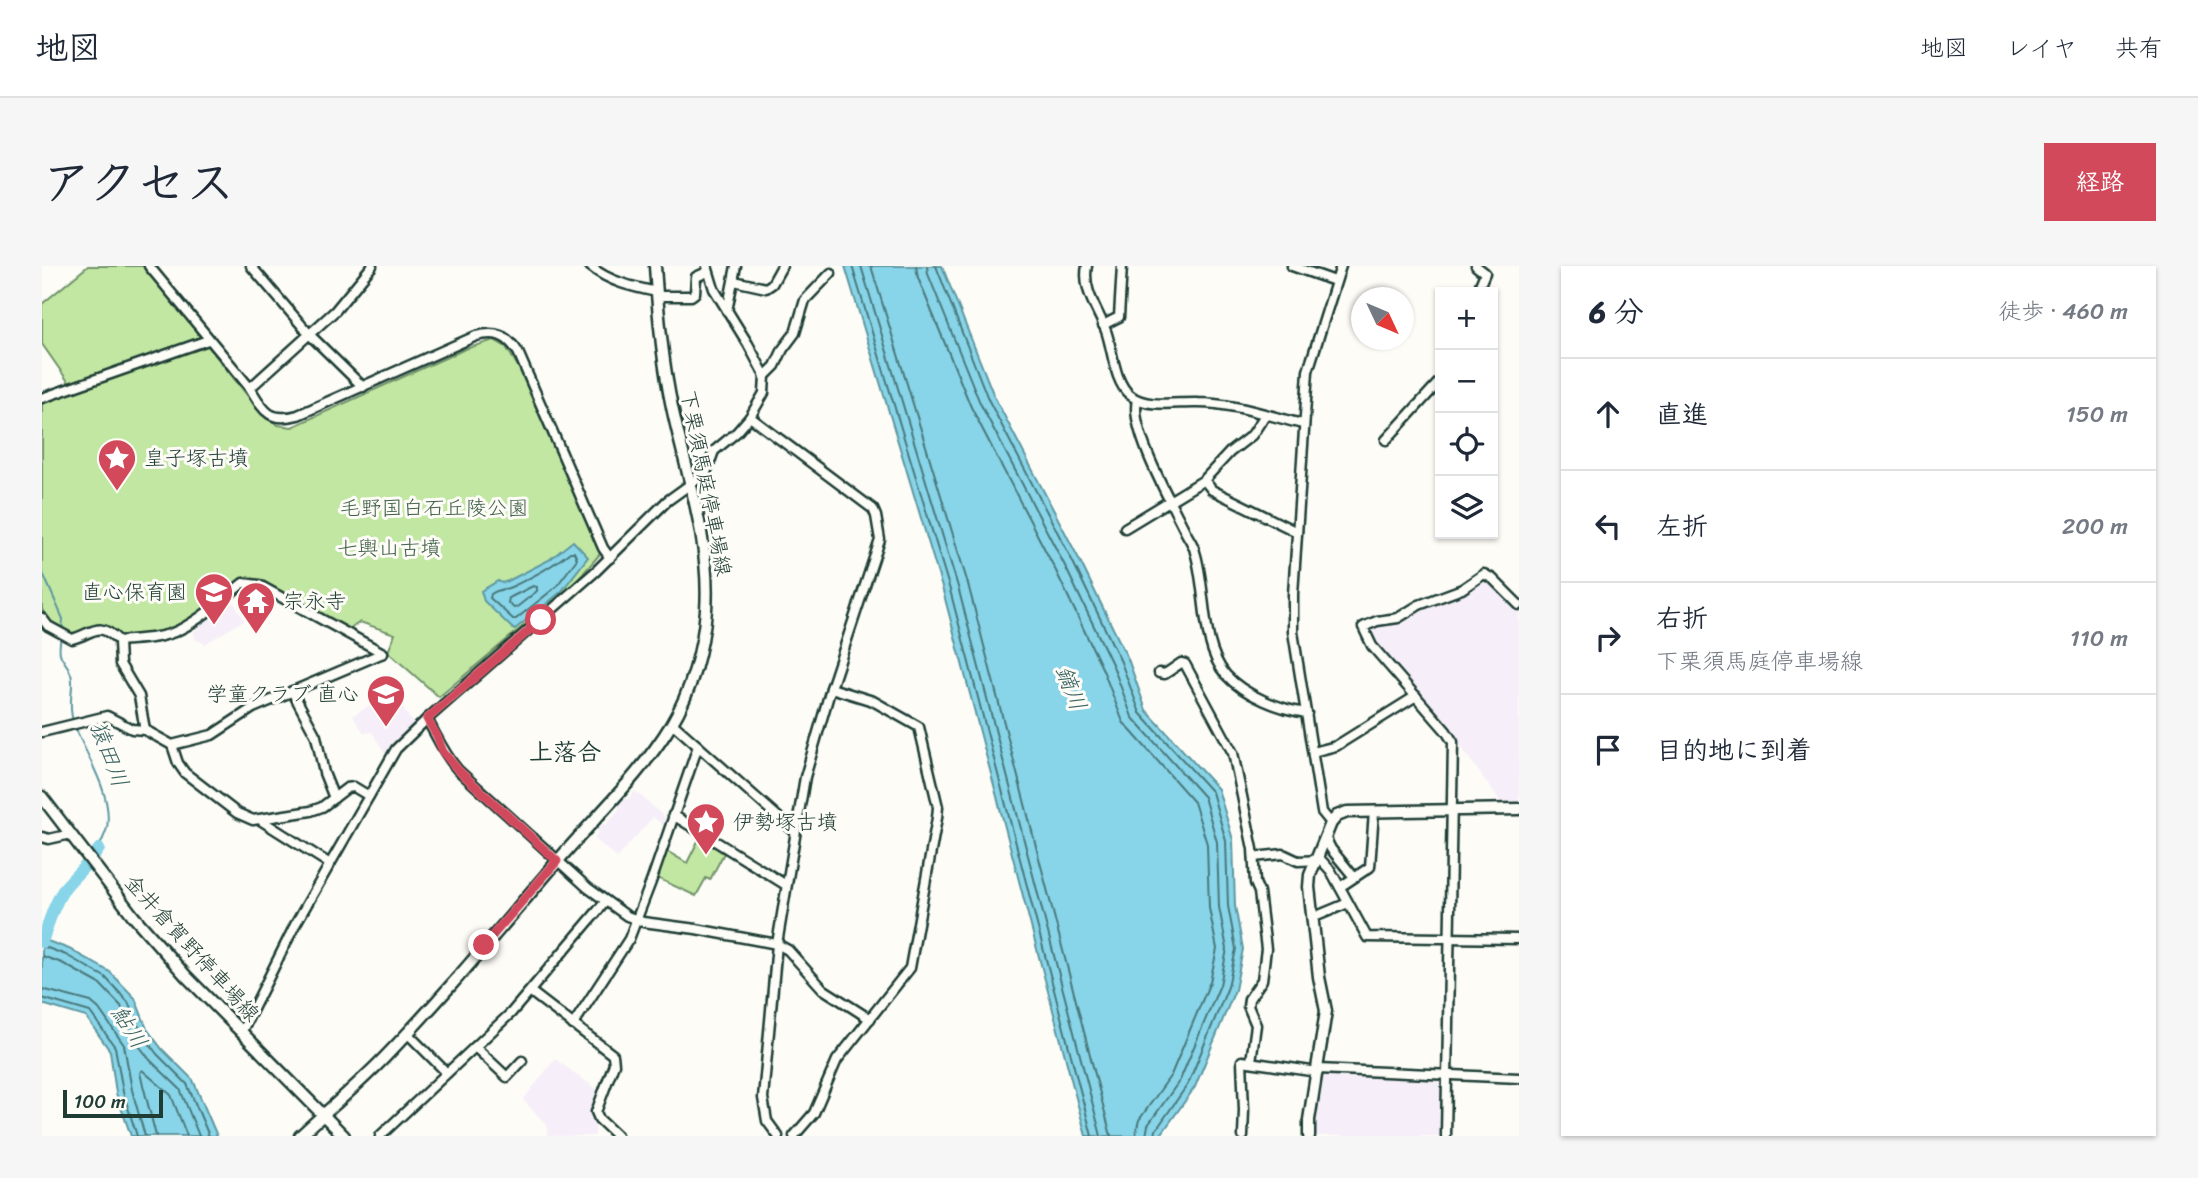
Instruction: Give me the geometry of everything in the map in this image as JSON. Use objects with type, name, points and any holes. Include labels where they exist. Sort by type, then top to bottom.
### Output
[{"type":"main road","name":"下栗須馬庭停車場線","points":[[300,1136],[407,1033],[638,770],[672,723],[694,672],[706,610],[706,575],[668,384],[655,266]]},
{"type":"main road","name":"金井倉賀野停車場線","points":[[42,797],[134,916],[186,976],[344,1136]]},
{"type":"main road","points":[[1309,1136],[1308,1120],[1326,1011],[1319,977],[1309,887],[1315,859],[1331,823],[1341,813],[1519,809]]},
{"type":"street","points":[[149,266],[250,388],[264,410],[274,418],[298,415],[476,336],[490,333],[502,335],[511,341],[518,352],[603,548],[610,558]]},
{"type":"street","points":[[251,266],[310,335],[363,387]]},
{"type":"street","points":[[250,388],[335,311],[372,266]]},
{"type":"street","points":[[241,1033],[295,925],[396,749],[610,558],[667,501],[706,473],[714,451],[750,417],[764,393],[765,376],[727,311],[707,269],[695,277],[695,293],[691,296],[657,294],[611,280],[590,266]]},
{"type":"street","points":[[727,311],[736,266]]},
{"type":"street","points":[[734,281],[766,288],[772,285],[782,266]]},
{"type":"street","points":[[1087,266],[1087,290],[1103,325],[1119,376],[1125,390],[1137,400],[1151,403],[1217,404],[1303,424]]},
{"type":"street","points":[[1103,325],[1119,317],[1122,266]]},
{"type":"street","points":[[1292,266],[1335,281]]},
{"type":"street","points":[[1331,823],[1322,812],[1293,632],[1308,371],[1340,266]]},
{"type":"street","points":[[1476,266],[1485,273],[1479,287]]},
{"type":"street","points":[[765,376],[775,366],[795,333],[805,300],[831,273]]},
{"type":"street","points":[[42,398],[208,340]]},
{"type":"street","points":[[1386,440],[1435,386]]},
{"type":"street","points":[[1137,400],[1134,409],[1143,439],[1195,550],[1216,660],[1226,674],[1270,705],[1307,713]]},
{"type":"street","points":[[1125,528],[1203,480],[1230,452],[1252,435],[1265,415]]},
{"type":"street","points":[[750,417],[873,509],[880,540],[805,777],[795,832],[777,944],[763,1098],[767,1121],[778,1136]]},
{"type":"street","points":[[1203,480],[1212,490],[1297,532]]},
{"type":"street","points":[[1446,1136],[1453,742],[1372,646],[1363,627],[1377,621],[1398,618],[1419,605],[1462,589],[1484,575],[1493,579],[1519,605]]},
{"type":"street","points":[[42,618],[48,626],[72,639],[98,629],[105,630],[119,641],[156,637],[178,630],[198,618],[243,583],[259,585],[383,653],[253,708],[212,735],[172,745]]},
{"type":"street","points":[[119,641],[120,664],[139,696],[145,730]]},
{"type":"street","points":[[1159,673],[1165,674],[1181,663],[1185,664],[1233,753],[1254,857],[1255,883],[1259,892],[1266,949],[1262,981],[1248,1006],[1256,1026],[1251,1061]]},
{"type":"street","points":[[794,1136],[814,1113],[837,1060],[912,963],[938,807],[919,727],[873,701],[831,688]]},
{"type":"street","points":[[292,691],[316,736],[324,773],[334,798]]},
{"type":"street","points":[[1313,752],[1336,746],[1416,696]]},
{"type":"street","points":[[42,732],[107,716],[132,729],[145,730],[172,745],[178,763],[185,773],[244,818],[262,821],[311,811],[322,807],[347,788],[354,787],[369,796]]},
{"type":"street","points":[[427,719],[443,752],[458,770],[557,861],[606,901],[636,920],[777,944],[788,950],[823,989],[870,1019]]},
{"type":"street","points":[[672,723],[795,832]]},
{"type":"street","points":[[573,1025],[627,943],[698,746]]},
{"type":"street","points":[[1340,887],[1370,867],[1374,811]]},
{"type":"street","points":[[673,815],[786,885]]},
{"type":"street","points":[[262,821],[330,864]]},
{"type":"street","points":[[42,837],[49,839],[71,834]]},
{"type":"street","points":[[1325,837],[1331,849],[1354,877]]},
{"type":"street","points":[[1254,857],[1283,854],[1298,861],[1321,860],[1331,871],[1367,937],[1519,939]]},
{"type":"street","points":[[380,1136],[531,992],[606,901]]},
{"type":"street","points":[[1312,918],[1349,903]]},
{"type":"street","points":[[531,992],[614,1058],[596,1112],[599,1119],[617,1136]]},
{"type":"street","points":[[407,1033],[447,1073]]},
{"type":"street","points":[[475,1047],[507,1077],[522,1061]]},
{"type":"street","points":[[1243,1136],[1241,1063],[1244,1060],[1318,1071],[1519,1078]]},
{"type":"shaded area","points":[[1487,579],[1519,609],[1519,804],[1503,805],[1454,737],[1375,646],[1368,630],[1369,627],[1413,611]]},
{"type":"shaded area","points":[[230,596],[244,620],[205,644],[195,639],[194,632],[200,625],[198,620]]},
{"type":"shaded area","name":"学童クラブ 直心","points":[[376,701],[384,715],[399,704],[414,724],[386,755],[372,732],[364,733],[353,716]]},
{"type":"shaded area","points":[[635,791],[668,820],[666,828],[653,817],[617,858],[594,838],[603,823],[606,825],[620,808],[618,806]]},
{"type":"shaded area","points":[[555,1059],[599,1091],[592,1108],[595,1136],[546,1136],[547,1125],[523,1100]]},
{"type":"shaded area","points":[[1320,1075],[1443,1079],[1443,1136],[1312,1136],[1311,1124]]},
{"type":"green space","name":"毛野国白石丘陵公園","points":[[88,266],[144,266],[263,415],[278,425],[292,427],[465,349],[494,340],[506,347],[519,368],[600,554],[574,584],[545,611],[541,611],[439,697],[388,652],[395,634],[360,622],[347,631],[248,576],[203,613],[184,626],[168,632],[120,639],[105,628],[72,638],[49,625],[42,609],[42,402],[74,390],[42,344],[42,304]]},
{"type":"green space","points":[[701,835],[725,851],[710,880],[706,878],[696,896],[657,878],[665,850],[687,863]]},
{"type":"water","name":"鏑川","points":[[845,266],[942,266],[994,396],[1128,659],[1146,710],[1218,789],[1233,840],[1235,906],[1243,949],[1235,990],[1195,1087],[1160,1136],[1086,1136],[943,591]]},
{"type":"water","points":[[573,541],[588,557],[561,592],[514,630],[484,601],[481,591],[498,581],[508,581],[549,560]]},
{"type":"water","name":"鮎川","points":[[42,939],[69,949],[110,972],[135,998],[147,1029],[162,1049],[193,1080],[217,1136],[131,1136],[116,1093],[110,1051],[86,1017],[42,1004]]},
{"type":"waterway","name":"猿田川","points":[[42,571],[63,619],[62,631]]},
{"type":"waterway","name":"猿田川","points":[[61,637],[60,655],[69,668],[72,679],[73,721]]},
{"type":"waterway","name":"猿田川","points":[[75,726],[106,802],[107,828],[99,849]]},
{"type":"waterway","name":"猿田川","points":[[42,942],[62,892],[99,849]]},
{"type":"place","name":"皇子塚古墳","points":[[117,492]]},
{"type":"place","name":"直心保育園","points":[[214,626]]},
{"type":"place","name":"宗永寺","points":[[256,635]]},
{"type":"place","name":"学童クラブ 直心","points":[[386,728]]},
{"type":"place","name":"伊勢塚古墳","points":[[706,856]]},
{"type":"district","name":"上落合","points":[[565,752]]},
{"type":"route","points":[[484,945],[557,861],[458,770],[443,752],[427,719],[541,620]]},
{"type":"park label","name":"七輿山古墳","points":[[389,548]]}]
